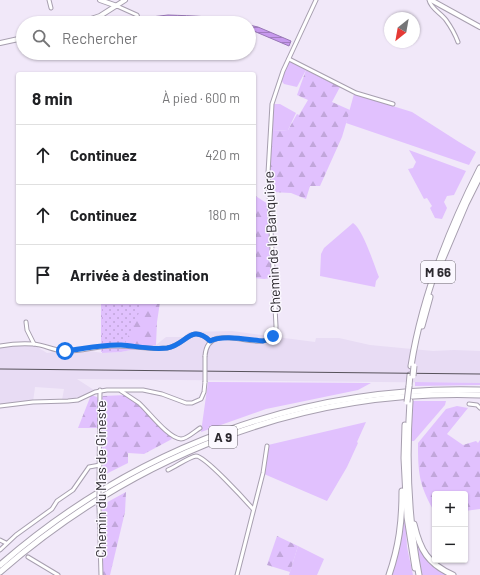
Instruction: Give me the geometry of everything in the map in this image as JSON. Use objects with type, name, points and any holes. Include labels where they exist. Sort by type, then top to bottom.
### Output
[{"type":"highway","name":"M 66","points":[[413,366],[424,307],[438,262],[463,202],[480,168]]},
{"type":"highway","name":"M 66","points":[[418,575],[409,535],[405,475],[404,444],[411,375],[439,270],[466,204],[480,176]]},
{"type":"highway","name":"A 9","points":[[0,565],[47,526],[94,495],[152,462],[214,435],[282,413],[347,399],[409,391],[480,390]]},
{"type":"highway","name":"A 9","points":[[0,572],[52,529],[109,492],[163,463],[221,438],[274,421],[345,404],[406,397],[480,395]]},
{"type":"highway","name":"M 66","points":[[408,402],[410,511],[418,575]]},
{"type":"highway","points":[[389,575],[395,559],[399,540],[403,482],[405,475]]},
{"type":"highway","points":[[410,511],[413,515],[415,530],[423,551],[433,563],[453,575]]},
{"type":"main road","points":[[100,0],[117,6]]},
{"type":"main road","points":[[100,16],[125,0]]},
{"type":"main road","points":[[430,0],[480,27]]},
{"type":"main road","points":[[0,43],[16,40]]},
{"type":"street","points":[[49,0],[51,8]]},
{"type":"street","name":"Chemin de la Banquière","points":[[210,341],[222,338],[263,341],[271,338],[275,333],[276,326],[268,173],[272,104],[283,71],[316,0]]},
{"type":"street","points":[[430,0],[432,6],[445,18],[453,30],[458,42]]},
{"type":"street","points":[[117,6],[133,12],[137,16]]},
{"type":"street","points":[[289,59],[356,93],[393,104]]},
{"type":"street","points":[[26,322],[27,330],[34,344]]},
{"type":"street","points":[[0,346],[34,344],[65,351],[109,346],[155,349],[174,346],[194,334],[200,334],[210,341],[207,346],[205,356],[205,382],[204,392],[201,399],[192,403],[186,403],[162,394],[143,390],[100,390]]},
{"type":"street","name":"Chemin du Mas de Gineste","points":[[0,406],[33,402],[78,400],[100,390],[99,482],[101,575]]},
{"type":"street","points":[[121,391],[140,404],[159,424],[175,437],[180,439],[184,438],[200,428]]},
{"type":"street","points":[[93,393],[100,398]]},
{"type":"street","points":[[469,404],[477,405],[480,408]]},
{"type":"street","points":[[237,575],[268,446]]},
{"type":"street","points":[[168,470],[194,457],[199,457],[218,472],[253,509]]},
{"type":"street","points":[[0,550],[6,543],[52,509],[57,501],[74,490],[89,466],[100,465]]},
{"type":"street","points":[[0,540],[6,543]]},
{"type":"street","points":[[28,558],[58,575]]},
{"type":"shaded area","points":[[168,15],[196,16],[160,16]]},
{"type":"shaded area","points":[[256,27],[291,41],[289,46],[256,32]]},
{"type":"shaded area","points":[[232,331],[315,342],[316,338],[339,338],[370,345],[433,351],[480,351],[480,383],[77,379],[94,390],[81,397],[62,400],[64,389],[35,387],[33,402],[0,405],[0,347],[34,345],[47,353],[78,349],[102,353],[121,352],[156,345],[166,337],[183,337],[189,332]]},
{"type":"green space","points":[[289,61],[306,70],[297,87],[284,84],[280,79]]},
{"type":"green space","points":[[306,70],[340,87],[332,102],[350,110],[342,137],[320,186],[310,186],[306,199],[291,193],[271,192],[268,133],[271,129],[272,131],[288,130],[297,114],[299,115],[308,100],[297,95]]},
{"type":"green space","points":[[354,94],[412,112],[476,152],[469,165],[346,123]]},
{"type":"green space","points":[[273,104],[280,104],[296,113],[288,130],[273,131]]},
{"type":"green space","points":[[409,150],[466,171],[454,195],[447,196],[444,202],[447,208],[442,219],[435,218],[430,208],[432,206],[427,198],[424,199],[408,169],[413,168],[416,162]]},
{"type":"green space","points":[[256,196],[268,204],[272,278],[256,278]]},
{"type":"green space","points":[[353,223],[361,232],[379,277],[376,281],[375,287],[320,276],[321,254],[324,248]]},
{"type":"green space","points":[[101,304],[160,304],[156,345],[121,352],[101,352]]},
{"type":"green space","points":[[102,304],[143,304],[121,352],[102,353]]},
{"type":"green space","points":[[208,382],[371,383],[358,390],[266,409],[201,432]]},
{"type":"green space","points":[[415,382],[480,383],[480,385],[415,386]]},
{"type":"green space","points":[[91,395],[97,397],[99,401],[99,428],[78,428]]},
{"type":"green space","points":[[126,395],[143,409],[154,422],[167,432],[172,439],[144,454],[128,453],[128,463],[104,475],[102,454],[100,453],[100,401],[103,396]]},
{"type":"green space","points":[[413,401],[446,401],[445,405],[414,441],[410,441]]},
{"type":"green space","points":[[457,406],[468,408],[447,434],[463,445],[476,441],[478,443],[480,440],[480,509],[468,511],[468,491],[432,491],[432,507],[420,479],[418,443],[446,409]]},
{"type":"green space","points":[[366,422],[347,467],[327,501],[264,474],[268,445]]},
{"type":"green space","points":[[126,492],[125,512],[110,575],[102,575],[102,505]]},
{"type":"green space","points":[[404,495],[407,547],[413,575],[390,575]]},
{"type":"green space","points":[[277,536],[298,546],[290,572],[267,565]]},
{"type":"green space","points":[[415,539],[427,560],[449,575],[422,575]]},
{"type":"green space","points":[[298,546],[324,559],[317,575],[289,575]]},
{"type":"railway","points":[[0,369],[480,374]]},
{"type":"route","points":[[65,351],[121,345],[145,349],[166,348],[174,346],[194,334],[200,334],[210,341],[222,338],[263,341],[273,336]]}]
